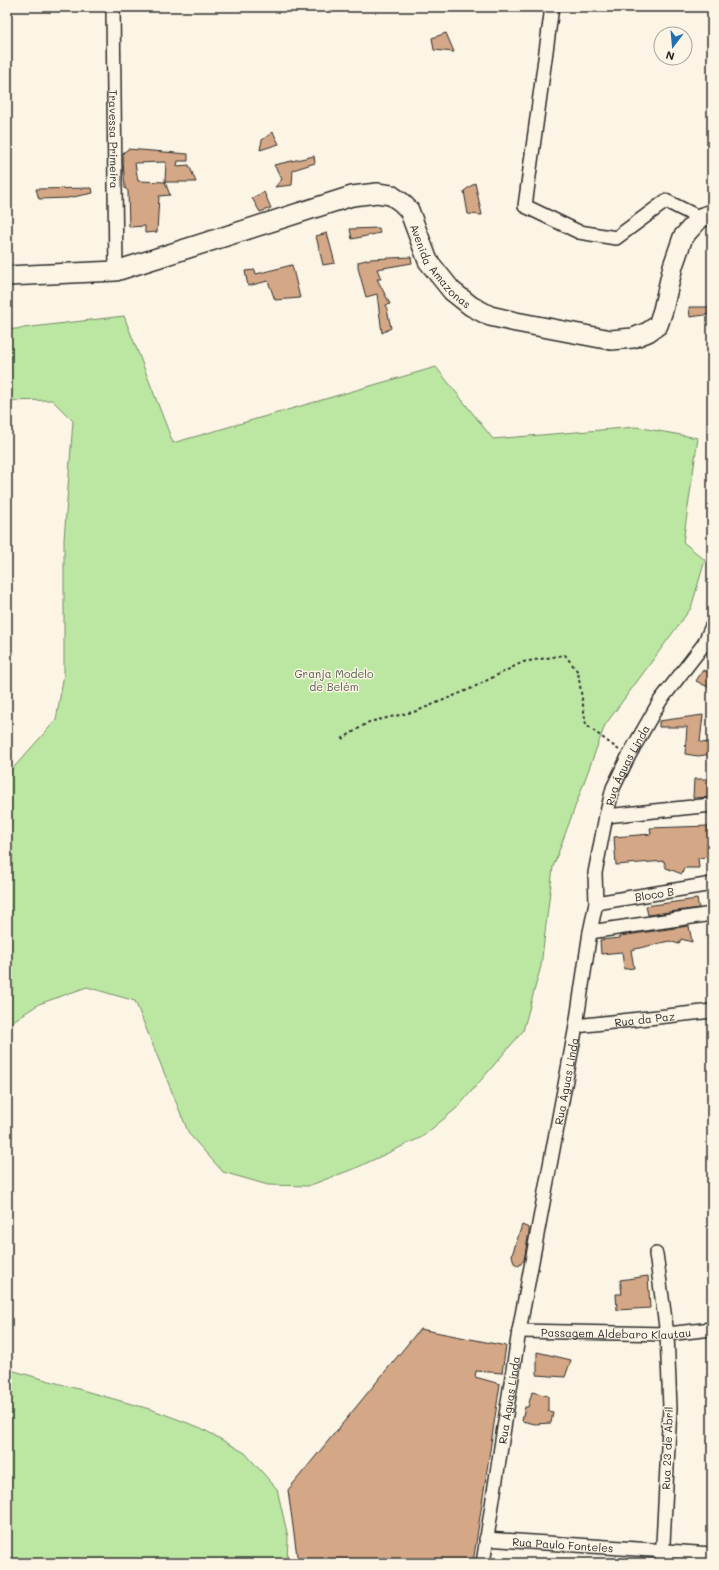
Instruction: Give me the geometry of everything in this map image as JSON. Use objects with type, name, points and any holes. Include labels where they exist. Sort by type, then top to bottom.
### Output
[{"type":"street","name":"Travessa Primeira","points":[[113,7],[116,272]]},
{"type":"street","points":[[552,7],[525,206],[579,232],[616,238],[666,200],[706,216]]},
{"type":"street","name":"Avenida Amazonas","points":[[7,276],[116,272],[352,196],[377,193],[391,195],[409,210],[428,261],[452,291],[471,306],[490,316],[611,340],[633,338],[648,332],[658,325],[673,266],[683,237],[706,216]]},
{"type":"street","name":"Rua Águas Linda","points":[[483,1563],[519,1331],[576,1026],[590,932],[596,903],[595,873],[606,816],[613,788],[628,757],[660,701],[708,646],[712,626]]},
{"type":"street","points":[[606,816],[712,804]]},
{"type":"street","name":"Bloco B","points":[[596,903],[712,884]]},
{"type":"street","points":[[590,932],[712,914]]},
{"type":"street","name":"Rua da Paz","points":[[576,1026],[712,1011]]},
{"type":"street","name":"Rua 23 de Abril","points":[[656,1254],[666,1334],[670,1408],[663,1557]]},
{"type":"street","name":"Passagem Aldebaro Klautau","points":[[519,1331],[666,1334],[712,1329]]},
{"type":"street","name":"Rua Paulo Fonteles","points":[[486,1539],[663,1557],[712,1554]]},
{"type":"path","points":[[342,739],[369,722],[417,711],[470,688],[523,662],[565,654],[578,672],[586,725],[628,757]]},
{"type":"green space","name":"Granja Modelo de Belém","points":[[124,316],[173,443],[436,367],[493,439],[636,427],[698,438],[683,542],[705,560],[691,608],[605,725],[553,867],[541,966],[523,1031],[458,1107],[422,1137],[356,1168],[308,1186],[268,1185],[223,1172],[189,1134],[135,1001],[87,987],[39,1004],[7,1025],[7,775],[56,720],[64,674],[64,540],[73,421],[52,400],[7,401],[7,330]]},
{"type":"green space","points":[[7,1369],[153,1410],[201,1428],[245,1453],[277,1489],[288,1537],[287,1563],[7,1563]]},
{"type":"building","points":[[446,33],[454,52],[434,50],[432,38]]},
{"type":"building","points":[[273,132],[279,144],[260,150],[262,140]]},
{"type":"building","points":[[128,149],[188,154],[188,161],[178,161],[177,166],[189,165],[196,182],[165,182],[170,195],[159,196],[157,232],[145,233],[145,226],[129,227],[128,191],[125,188],[123,153]],"holes":[[[166,162],[165,182],[138,181],[135,163]]]},
{"type":"building","points":[[314,156],[315,163],[293,170],[292,185],[275,187],[282,179],[274,165]]},
{"type":"building","points":[[475,183],[482,215],[468,214],[464,191]]},
{"type":"building","points":[[92,188],[93,193],[68,198],[39,199],[36,189]]},
{"type":"building","points":[[264,192],[271,208],[260,212],[252,198]]},
{"type":"building","points":[[379,228],[380,233],[352,239],[350,229]]},
{"type":"building","points":[[327,233],[335,263],[323,265],[316,236]]},
{"type":"building","points":[[411,257],[412,263],[377,269],[381,279],[377,279],[390,304],[386,305],[391,328],[382,333],[377,294],[366,297],[358,268],[358,262],[370,259]]},
{"type":"building","points":[[292,265],[300,298],[275,300],[268,281],[248,286],[245,271],[255,270],[256,274]]},
{"type":"building","points":[[689,307],[712,307],[712,314],[690,317]]},
{"type":"building","points":[[703,670],[712,675],[712,689],[696,681]]},
{"type":"building","points":[[703,715],[700,742],[710,743],[712,754],[698,756],[685,754],[687,727],[659,727],[659,721]]},
{"type":"building","points":[[694,779],[712,779],[712,797],[693,798]]},
{"type":"building","points":[[708,826],[709,857],[698,858],[699,868],[684,868],[682,874],[666,868],[664,861],[616,865],[614,837],[651,834],[650,828]]},
{"type":"building","points":[[697,899],[699,908],[648,915],[646,906]]},
{"type":"building","points":[[689,926],[692,942],[681,939],[679,944],[669,941],[631,950],[634,968],[624,969],[622,952],[601,954],[600,940]]},
{"type":"building","points":[[522,1225],[529,1228],[529,1232],[524,1260],[519,1266],[514,1263],[512,1255]]},
{"type":"building","points":[[648,1276],[650,1308],[617,1310],[616,1294],[622,1294],[620,1280]]},
{"type":"building","points":[[420,1329],[506,1346],[502,1373],[476,1371],[475,1377],[500,1384],[473,1563],[298,1563],[288,1490]]},
{"type":"building","points":[[537,1352],[571,1360],[565,1377],[537,1375]]},
{"type":"building","points":[[532,1392],[548,1396],[548,1411],[553,1412],[551,1423],[535,1424],[522,1421],[525,1407],[528,1407]]}]
